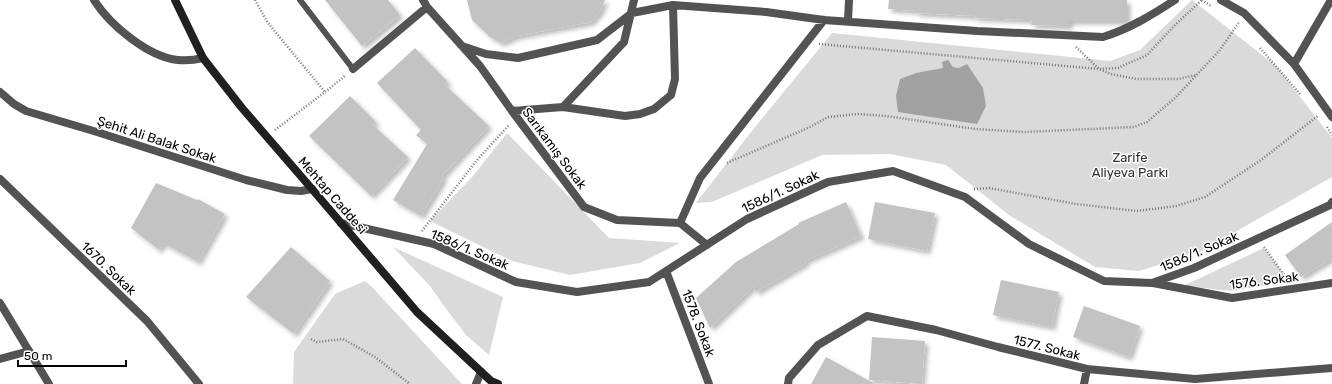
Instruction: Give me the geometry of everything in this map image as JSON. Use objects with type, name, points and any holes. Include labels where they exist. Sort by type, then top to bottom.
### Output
[{"type":"main road","name":"Mehtap Caddesi","points":[[175,0],[203,58],[242,108],[417,312],[491,381],[498,384]]},
{"type":"street","points":[[94,0],[108,18],[117,26],[156,54],[179,60],[191,61],[203,58]]},
{"type":"street","points":[[563,107],[624,42],[634,0]]},
{"type":"street","points":[[848,21],[849,0]]},
{"type":"street","points":[[462,46],[486,54],[518,58],[597,40],[632,13],[673,5],[766,12],[824,20],[977,31],[1103,37],[1118,32],[1143,20],[1175,0]]},
{"type":"street","points":[[1221,0],[1244,13],[1294,64],[1332,117]]},
{"type":"street","points":[[1294,64],[1331,0]]},
{"type":"street","points":[[353,69],[425,3]]},
{"type":"street","name":"Sarıkamış Sokak","points":[[425,3],[480,66],[584,207],[617,220],[680,223]]},
{"type":"street","points":[[514,114],[563,107],[625,116],[640,114],[654,109],[671,95],[675,79],[673,5]]},
{"type":"street","points":[[707,245],[680,223],[700,178],[824,20]]},
{"type":"street","name":"Şehit Ali Balak Sokak","points":[[0,92],[14,104],[26,111],[97,132],[246,180],[287,190],[300,191],[312,189]]},
{"type":"street","name":"1586/1. Sokak","points":[[341,223],[434,244],[516,282],[578,292],[649,282],[747,219],[828,182],[892,171],[965,197],[1029,244],[1104,281],[1152,283],[1194,268],[1330,205],[1332,202]]},
{"type":"street","name":"1670. Sokak","points":[[0,179],[147,321],[195,383]]},
{"type":"street","name":"1578. Sokak","points":[[666,271],[709,384]]},
{"type":"street","name":"1576. Sokak","points":[[1152,283],[1232,298],[1332,283]]},
{"type":"street","points":[[0,304],[48,384]]},
{"type":"street","name":"1577. Sokak","points":[[788,384],[789,378],[818,344],[867,316],[936,330],[1087,369],[1195,379],[1332,368]]},
{"type":"street","points":[[0,359],[29,351]]},
{"type":"street","points":[[1084,384],[1087,369]]},
{"type":"street","points":[[476,384],[482,372]]},
{"type":"lane","points":[[300,0],[353,69]]},
{"type":"path","points":[[255,0],[268,23],[325,92]]},
{"type":"path","points":[[817,44],[1099,69],[1118,68],[1147,55],[1176,24],[1202,0],[1214,8]]},
{"type":"path","points":[[723,164],[810,127],[828,117],[858,114],[886,116],[975,129],[1017,132],[1134,127],[1148,122],[1175,98],[1220,50],[1244,13]]},
{"type":"path","points":[[1238,22],[1243,28]]},
{"type":"path","points":[[1258,45],[1304,98]]},
{"type":"path","points":[[1079,51],[1099,69],[1111,74],[1136,79],[1178,79],[1197,75]]},
{"type":"path","points":[[266,136],[353,69]]},
{"type":"path","points":[[973,189],[989,188],[1076,204],[1137,211],[1176,206],[1205,197],[1261,160],[1326,109]]},
{"type":"path","points":[[416,240],[514,114]]},
{"type":"path","points":[[1318,115],[1332,135]]},
{"type":"path","points":[[1257,239],[1294,288]]},
{"type":"path","points":[[311,339],[318,342],[343,339],[375,357],[410,384]]},
{"type":"green space","name":"Zarife Aliyeva Parkı","points":[[1192,0],[1276,66],[1332,138],[1332,177],[1200,252],[1139,271],[1095,267],[1009,215],[946,165],[890,154],[822,155],[712,202],[696,203],[751,132],[832,33],[1110,61],[1140,50]]},
{"type":"green space","points":[[507,133],[609,238],[680,243],[640,263],[570,275],[512,261],[430,221],[473,176]]},
{"type":"green space","points":[[393,247],[503,297],[489,355],[466,335],[430,286]]},
{"type":"green space","points":[[1264,248],[1289,281],[1232,291],[1183,286]]},
{"type":"green space","points":[[365,281],[462,384],[293,384],[294,352],[335,294]]},
{"type":"shaded area","points":[[948,60],[953,67],[959,68],[967,64],[983,88],[986,106],[977,124],[898,112],[896,96],[900,79],[916,73],[943,68],[942,62]]},
{"type":"building","points":[[325,0],[388,0],[400,15],[362,46]]},
{"type":"building","points":[[467,0],[605,0],[600,12],[591,22],[517,36],[501,43],[490,37],[472,20]]},
{"type":"building","points":[[889,0],[1127,0],[1127,21],[1069,21],[1069,26],[1031,25],[1032,20],[975,18],[976,16],[916,13],[916,11],[888,9]]},
{"type":"building","points":[[415,48],[448,82],[445,85],[489,126],[442,176],[444,178],[421,216],[393,200],[427,144],[416,135],[421,130],[377,83]]},
{"type":"building","points":[[350,96],[376,122],[373,125],[408,157],[371,196],[309,136]]},
{"type":"building","points":[[156,183],[197,200],[198,199],[225,214],[198,262],[163,243],[159,250],[131,228]]},
{"type":"building","points":[[846,202],[861,236],[805,261],[806,263],[756,292],[753,287],[710,328],[696,298],[736,262],[799,224],[798,223]]},
{"type":"building","points":[[875,202],[935,213],[927,251],[868,239]]},
{"type":"building","points":[[1332,222],[1332,258],[1301,277],[1285,255]]},
{"type":"building","points":[[291,247],[330,281],[294,334],[246,297]]},
{"type":"building","points":[[1001,280],[1059,292],[1052,327],[993,315]]},
{"type":"building","points":[[1084,306],[1140,326],[1129,357],[1073,337]]},
{"type":"building","points":[[872,337],[925,341],[922,384],[869,380]]},
{"type":"building","points":[[826,357],[875,384],[811,384]]}]
